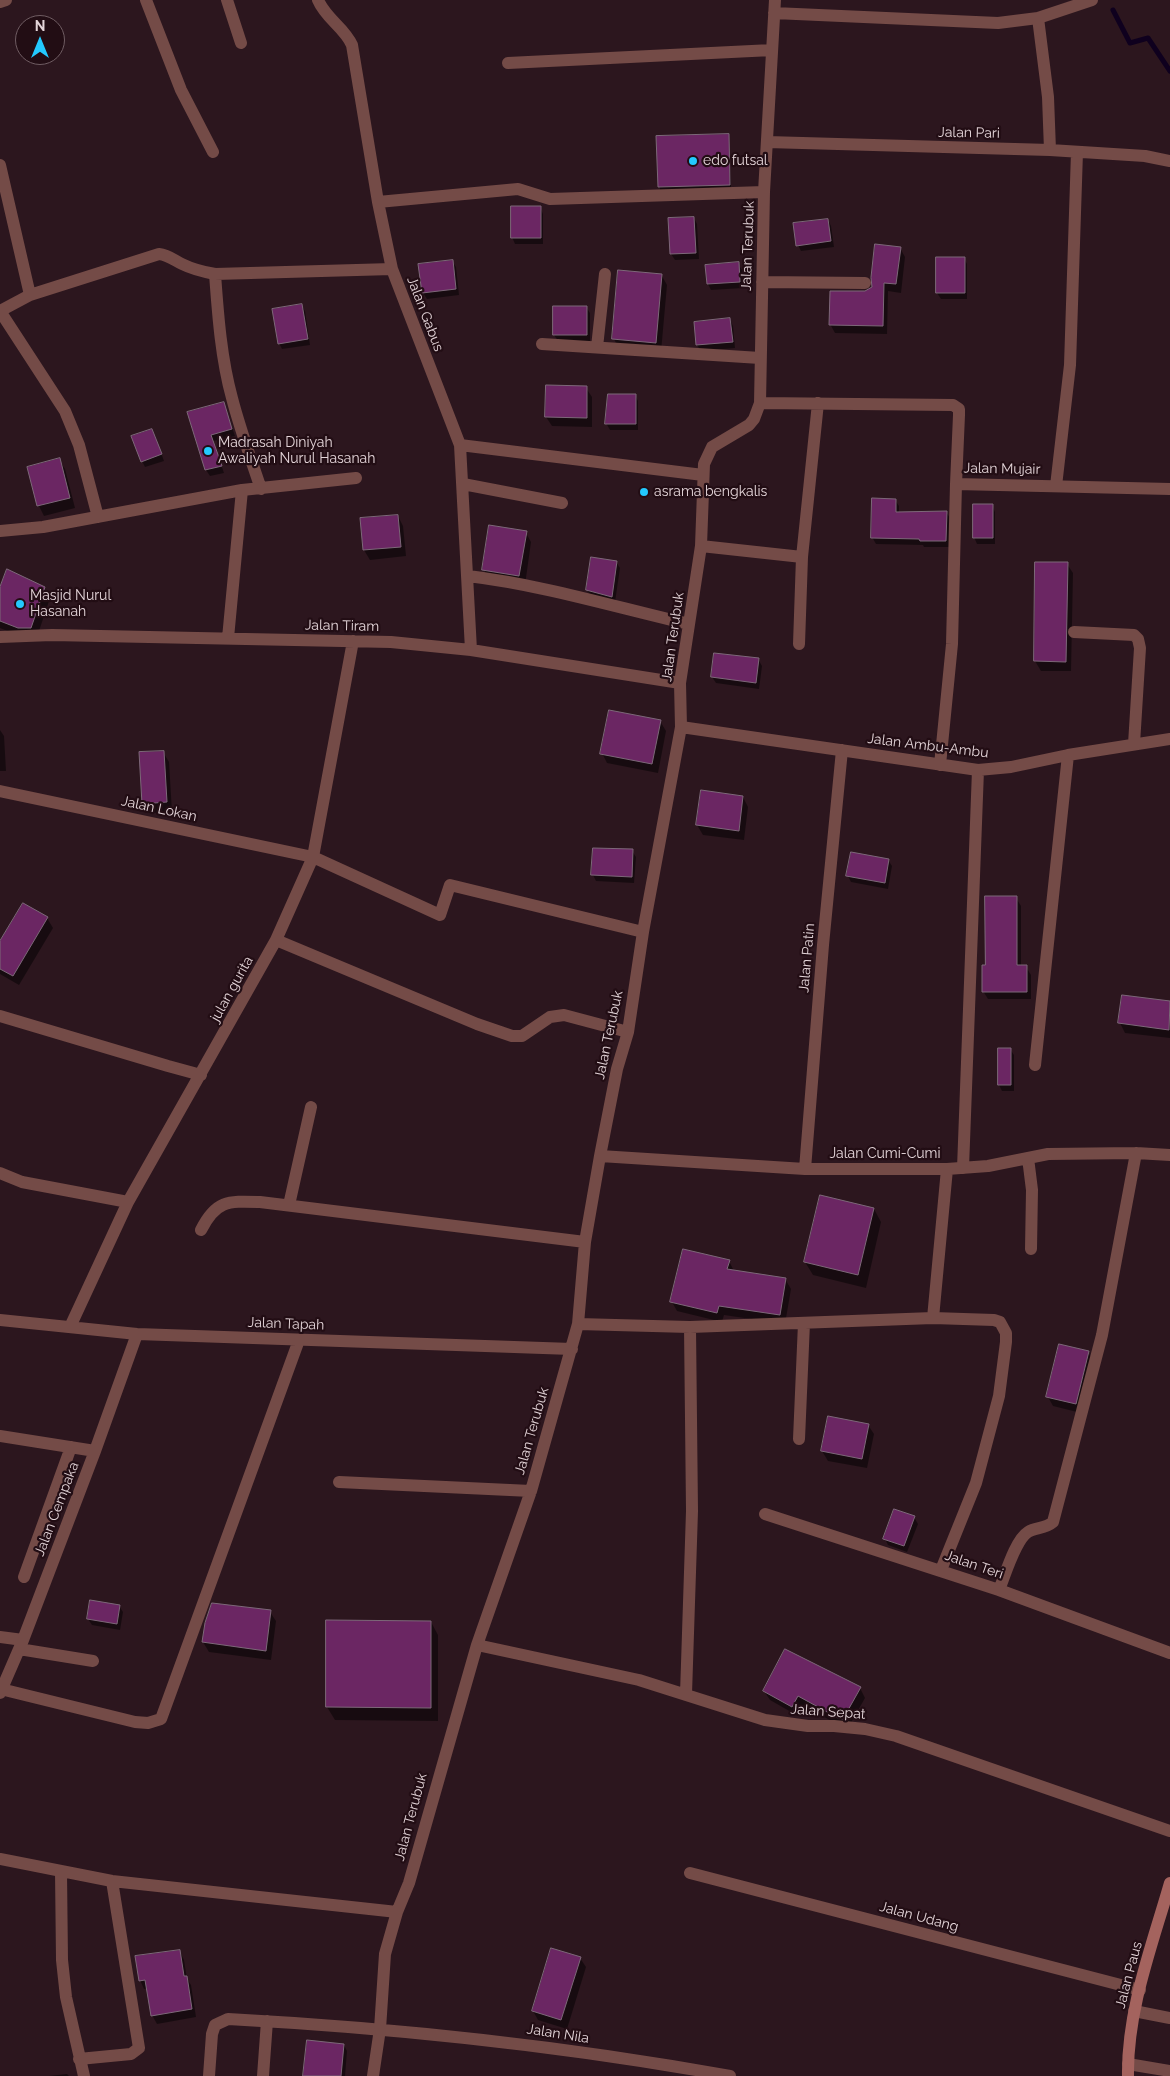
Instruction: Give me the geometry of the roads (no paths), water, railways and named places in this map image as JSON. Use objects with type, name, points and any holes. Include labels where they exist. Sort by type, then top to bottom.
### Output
[{"type":"main road","name":"Jalan Paus","points":[[1128,2070],[1129,2041],[1134,2011],[1170,1883]]},
{"type":"street","points":[[0,2],[6,0]]},
{"type":"street","points":[[146,0],[181,90],[213,152]]},
{"type":"street","points":[[227,0],[241,43]]},
{"type":"street","name":"Jalan Gabus","points":[[318,0],[322,9],[331,20],[348,35],[352,45],[378,202],[392,269],[460,446],[471,650]]},
{"type":"street","points":[[775,6],[998,23],[1038,18],[1092,0]]},
{"type":"street","name":"Jalan Terubuk","points":[[373,2076],[380,2029],[385,1954],[397,1912],[409,1883],[476,1645],[531,1491],[578,1324],[585,1242],[617,1069],[628,1032],[643,932],[681,727],[680,684],[701,546],[704,464],[712,446],[749,425],[754,419],[760,403],[764,192],[775,6]]},
{"type":"street","points":[[1038,18],[1048,97],[1050,150]]},
{"type":"street","points":[[508,63],[772,50]]},
{"type":"street","name":"Jalan Pari","points":[[767,142],[1050,150],[1145,156],[1170,162]]},
{"type":"street","points":[[1056,486],[1070,365],[1077,152]]},
{"type":"street","points":[[0,165],[3,194],[30,295]]},
{"type":"street","points":[[378,202],[518,189],[550,199],[764,192]]},
{"type":"street","points":[[98,517],[79,445],[65,411],[0,311],[30,295],[159,254],[167,255],[183,265],[215,274],[392,269]]},
{"type":"street","points":[[215,274],[218,318],[225,368],[232,398],[261,489]]},
{"type":"street","points":[[597,348],[605,274]]},
{"type":"street","points":[[762,282],[865,283]]},
{"type":"street","points":[[542,344],[760,358]]},
{"type":"street","name":"Jalan Mujair","points":[[760,403],[953,405],[956,407],[959,415],[956,484],[1170,490]]},
{"type":"street","points":[[799,644],[802,557],[818,403]]},
{"type":"street","points":[[460,446],[703,476]]},
{"type":"street","points":[[0,531],[43,527],[242,490],[356,478]]},
{"type":"street","points":[[462,484],[562,503]]},
{"type":"street","points":[[940,765],[952,644],[956,484]]},
{"type":"street","points":[[228,638],[242,490]]},
{"type":"street","points":[[701,546],[802,557]]},
{"type":"street","points":[[468,576],[520,583],[689,624]]},
{"type":"street","points":[[1074,632],[1134,636],[1138,639],[1140,648],[1134,744]]},
{"type":"street","name":"Jalan Tiram","points":[[0,637],[228,638],[391,642],[471,650],[680,684]]},
{"type":"street","name":"julan gurita","points":[[70,1327],[128,1202],[276,940],[313,856],[353,642]]},
{"type":"street","name":"Jalan Ambu-Ambu","points":[[681,727],[978,770],[1011,767],[1068,755],[1170,739]]},
{"type":"street","name":"Jalan Patin","points":[[805,1169],[823,945],[842,750]]},
{"type":"street","points":[[1035,1065],[1068,755]]},
{"type":"street","points":[[963,1168],[978,770]]},
{"type":"street","name":"Jalan Lokan","points":[[0,791],[313,856],[440,915],[450,885],[643,932]]},
{"type":"street","points":[[276,940],[477,1024],[512,1036],[522,1036],[550,1017],[564,1015],[628,1032]]},
{"type":"street","points":[[0,1016],[201,1075]]},
{"type":"street","points":[[289,1205],[310,1107]]},
{"type":"street","points":[[1000,1590],[1022,1538],[1031,1530],[1046,1527],[1053,1522],[1102,1335],[1136,1153]]},
{"type":"street","name":"Jalan Cumi-Cumi","points":[[600,1156],[805,1169],[947,1169],[988,1166],[1048,1154],[1136,1153],[1170,1155]]},
{"type":"street","points":[[1028,1158],[1032,1190],[1030,1249]]},
{"type":"street","points":[[933,1318],[947,1169]]},
{"type":"street","points":[[0,1172],[22,1182],[128,1202]]},
{"type":"street","points":[[201,1230],[209,1215],[221,1204],[236,1201],[289,1205],[585,1242]]},
{"type":"street","points":[[578,1324],[690,1327],[933,1318],[994,1320],[1000,1322],[1006,1333],[1006,1342],[999,1396],[976,1483],[941,1570]]},
{"type":"street","name":"Jalan Tapah","points":[[0,1320],[137,1334],[572,1349]]},
{"type":"street","points":[[799,1439],[804,1323]]},
{"type":"street","points":[[686,1694],[692,1511],[690,1327]]},
{"type":"street","name":"Jalan Cempaka","points":[[1,1691],[21,1645],[95,1451],[137,1334]]},
{"type":"street","points":[[1,1691],[135,1722],[148,1724],[161,1719],[299,1340]]},
{"type":"street","points":[[0,1436],[95,1451]]},
{"type":"street","points":[[24,1577],[71,1447]]},
{"type":"street","points":[[339,1482],[531,1491]]},
{"type":"street","name":"Jalan Teri","points":[[765,1514],[1000,1590],[1170,1653]]},
{"type":"street","points":[[45,1522],[65,1529]]},
{"type":"street","points":[[0,1637],[21,1645],[93,1661]]},
{"type":"street","name":"Jalan Sepat","points":[[476,1645],[639,1680],[785,1724],[865,1729],[896,1736],[1170,1831]]},
{"type":"street","points":[[0,1859],[112,1881],[397,1912]]},
{"type":"street","points":[[61,1872],[62,1960],[66,1997],[84,2076]]},
{"type":"street","name":"Jalan Udang","points":[[690,1873],[1140,1990]]},
{"type":"street","points":[[80,2059],[131,2054],[138,2048],[112,1881]]},
{"type":"street","points":[[1134,2011],[1170,2018]]},
{"type":"street","name":"Jalan Nila","points":[[209,2076],[212,2034],[215,2025],[228,2019],[380,2029],[513,2042],[730,2076]]},
{"type":"street","points":[[263,2076],[267,2021]]},
{"type":"street","points":[[1128,2070],[1170,2071]]},
{"type":"waterway","points":[[1113,10],[1130,43],[1148,38],[1170,71]]},
{"type":"place","name":"edo futsal","points":[[693,161]]},
{"type":"place","name":"Madrasah Diniyah Awaliyah Nurul Hasanah","points":[[208,451]]},
{"type":"place","name":"asrama bengkalis","points":[[644,492]]},
{"type":"place","name":"Masjid Nurul Hasanah","points":[[20,604]]}]
